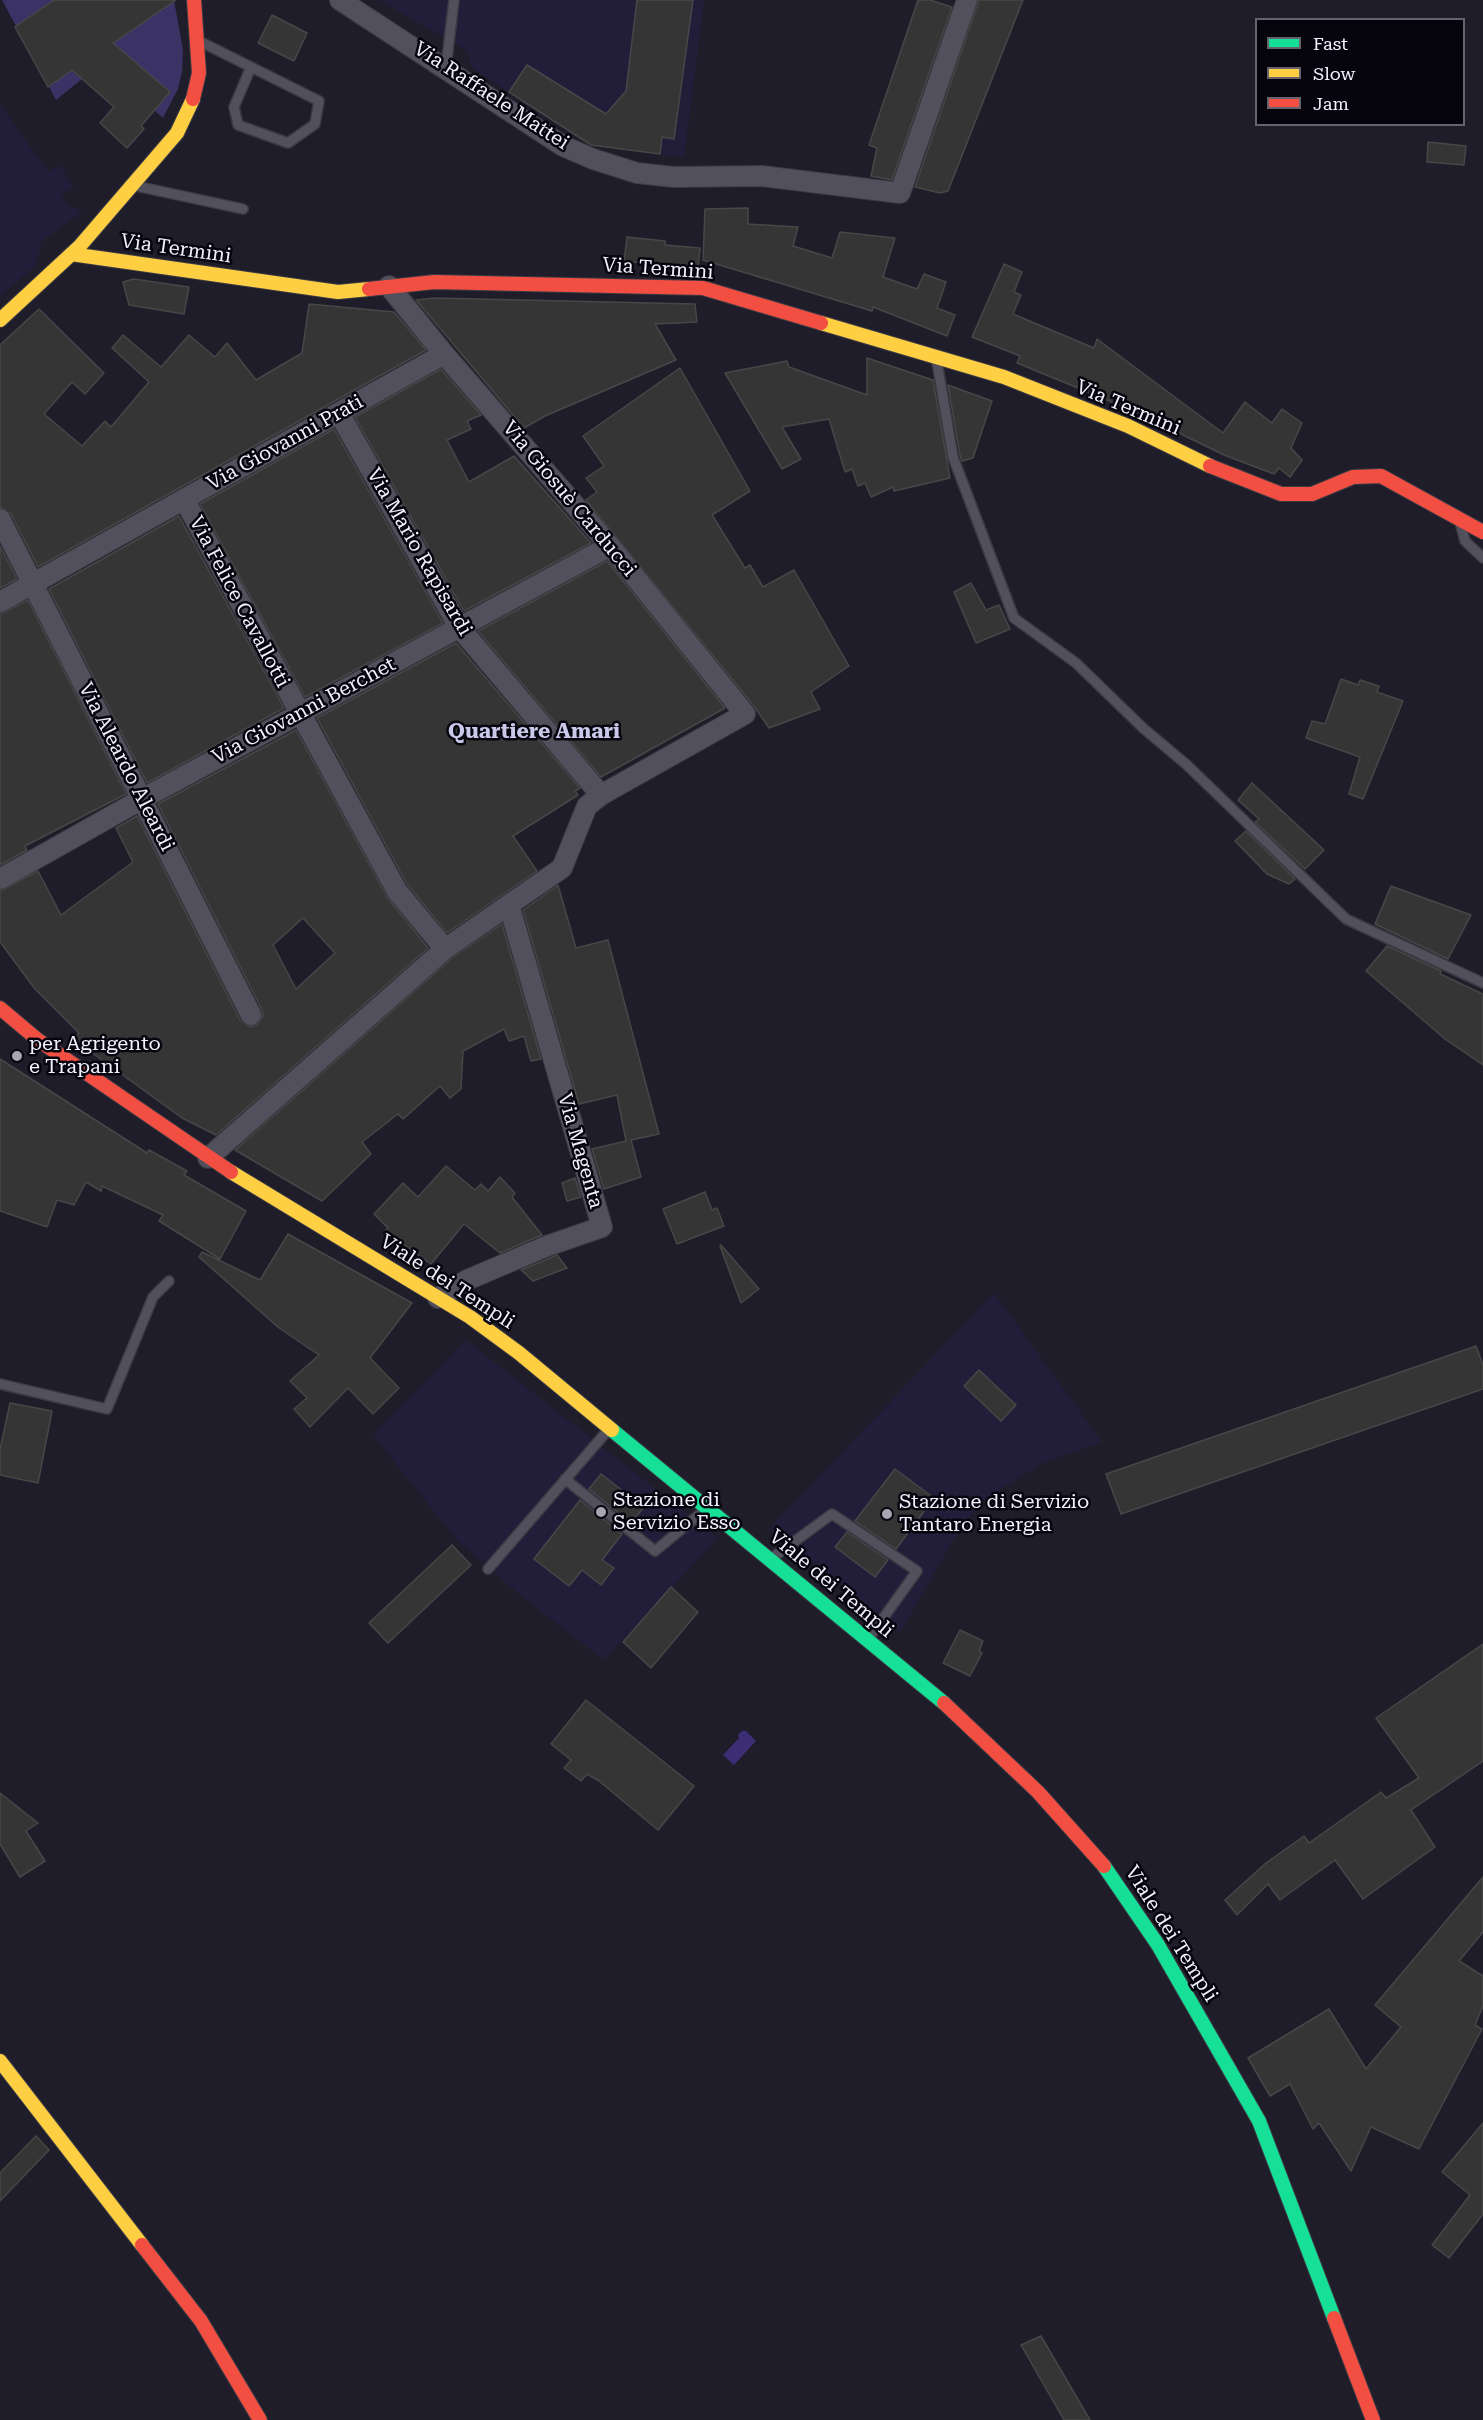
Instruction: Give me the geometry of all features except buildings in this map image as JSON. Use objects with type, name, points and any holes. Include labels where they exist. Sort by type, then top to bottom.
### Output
[{"type":"street","points":[[0,320],[71,254],[134,186],[177,133],[192,102],[199,73],[199,41],[194,0]]},
{"type":"street","name":"Via Raffaele Mattei","points":[[340,0],[446,67],[563,146],[637,173],[674,177],[762,176],[900,193],[967,0]]},
{"type":"street","name":"Via Termini","points":[[71,254],[338,292],[434,282],[703,288],[1014,381],[1128,426],[1217,469],[1281,494],[1312,494],[1353,477],[1381,476],[1407,488],[1459,521]]},
{"type":"street","name":"Via Giosuè Carducci","points":[[389,286],[444,354],[610,546],[745,714],[601,795]]},
{"type":"street","name":"Via Giovanni Prati","points":[[0,602],[444,354]]},
{"type":"street","name":"Via Mario Rapisardi","points":[[339,413],[459,627],[601,795]]},
{"type":"street","name":"Via Felice Cavallotti","points":[[184,499],[397,891],[445,949]]},
{"type":"street","name":"Via Aleardo Aleardi","points":[[0,519],[251,1015]]},
{"type":"street","points":[[1459,521],[1483,532]]},
{"type":"street","name":"Via Giovanni Berchet","points":[[0,879],[142,799],[610,546]]},
{"type":"street","points":[[208,1158],[445,949],[562,868],[587,806],[601,795]]},
{"type":"street","name":"Via Magenta","points":[[438,1298],[467,1280],[547,1246],[602,1227],[509,904]]},
{"type":"street","name":"Viale dei Templi","points":[[0,1008],[38,1040],[208,1158],[438,1298],[519,1353],[961,1717],[1038,1792],[1109,1872],[1158,1945],[1259,2121],[1373,2420]]},
{"type":"street","points":[[0,2061],[201,2321],[260,2420]]},
{"type":"lane","points":[[446,67],[454,0]]},
{"type":"lane","points":[[199,41],[251,67],[319,101],[315,124],[288,143],[238,125],[234,107],[251,67]]},
{"type":"lane","points":[[134,186],[243,209]]},
{"type":"lane","points":[[937,357],[953,457],[1014,618],[1076,663],[1143,728],[1187,765],[1346,919],[1483,983]]},
{"type":"lane","points":[[1459,521],[1465,541],[1483,558]]},
{"type":"lane","points":[[0,1384],[106,1409],[153,1297],[169,1281]]},
{"type":"lane","points":[[488,1569],[610,1428]]},
{"type":"lane","points":[[565,1479],[655,1551],[708,1508]]},
{"type":"lane","points":[[770,1559],[832,1514],[917,1572],[868,1640]]},
{"type":"shaded area","points":[[2,0],[174,0],[183,50],[182,72],[178,89],[163,118],[98,61],[82,79],[56,100]]},
{"type":"shaded area","points":[[379,0],[704,0],[684,157],[591,145],[473,69],[466,50]]},
{"type":"shaded area","points":[[0,104],[48,172],[60,165],[74,187],[61,194],[69,206],[83,211],[42,241],[36,265],[0,297]]},
{"type":"shaded area","points":[[994,1293],[1102,1442],[1043,1463],[980,1502],[950,1545],[900,1633],[770,1528]]},
{"type":"shaded area","points":[[466,1340],[718,1538],[604,1660],[518,1593],[457,1540],[373,1435]]},
{"type":"shaded area","points":[[746,1731],[756,1741],[734,1765],[723,1755],[739,1738],[738,1735]]},
{"type":"traffic: fast","points":[[612,1430],[944,1703]]},
{"type":"traffic: fast","points":[[1104,1866],[1158,1945],[1259,2121],[1334,2318]]},
{"type":"traffic: slow","points":[[0,320],[79,247],[177,133],[193,99]]},
{"type":"traffic: slow","points":[[71,254],[338,292],[369,289]]},
{"type":"traffic: slow","points":[[821,323],[1004,377],[1128,426],[1210,466]]},
{"type":"traffic: slow","points":[[231,1172],[470,1317],[519,1353],[612,1430]]},
{"type":"traffic: slow","points":[[0,2061],[142,2245]]},
{"type":"traffic: jam","points":[[193,99],[199,73],[194,0]]},
{"type":"traffic: jam","points":[[369,289],[434,282],[703,288],[821,323]]},
{"type":"traffic: jam","points":[[1210,466],[1281,494],[1312,494],[1353,477],[1381,476],[1483,532]]},
{"type":"traffic: jam","points":[[0,1008],[38,1040],[231,1172]]},
{"type":"traffic: jam","points":[[944,1703],[1038,1792],[1104,1866]]},
{"type":"traffic: jam","points":[[142,2245],[201,2321],[260,2420]]},
{"type":"traffic: jam","points":[[1334,2318],[1373,2420]]},
{"type":"place","name":"per Agrigento e Trapani","points":[[17,1056]]},
{"type":"place","name":"Stazione di Servizio Esso","points":[[601,1512]]},
{"type":"place","name":"Stazione di Servizio Tantaro Energia","points":[[887,1514]]},
{"type":"district","name":"Quartiere Amari","points":[[534,732]]}]
